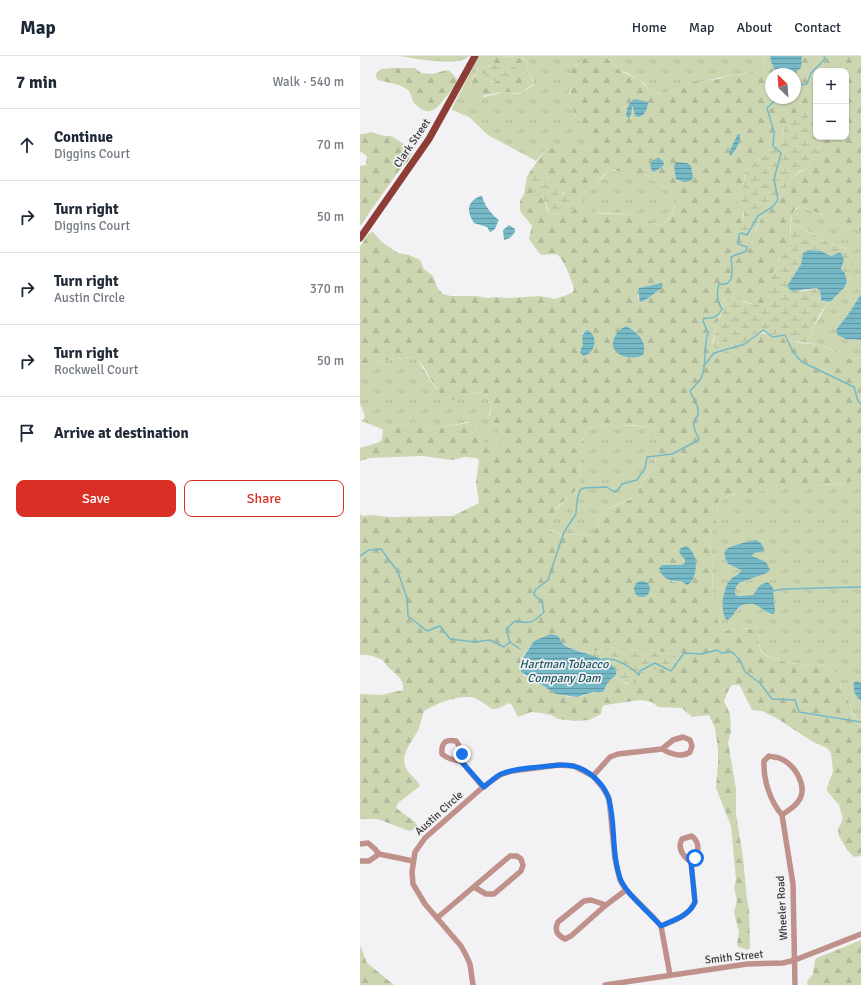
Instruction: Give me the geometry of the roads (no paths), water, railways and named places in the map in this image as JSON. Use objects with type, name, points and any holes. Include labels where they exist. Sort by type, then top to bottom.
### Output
[{"type":"main road","name":"Clark Street","points":[[360,238],[429,140],[475,56]]},
{"type":"street","points":[[593,776],[610,757],[618,754],[662,749],[673,740],[683,737],[690,740],[692,746],[690,752],[686,756],[667,752],[662,749]]},
{"type":"street","points":[[770,756],[779,758],[788,764],[796,772],[801,782],[801,794],[798,803],[782,815],[777,809],[768,790],[764,770],[764,761],[770,756]]},
{"type":"street","points":[[461,761],[484,787]]},
{"type":"street","name":"Austin Circle","points":[[473,985],[470,964],[461,946],[425,904],[413,884],[413,861],[415,852],[425,838],[500,774],[559,765],[574,766],[593,776],[609,798],[615,859],[620,880],[626,890],[661,926]]},
{"type":"street","name":"Wheeler Road","points":[[782,815],[793,884],[795,985]]},
{"type":"street","points":[[360,844],[368,843],[380,854],[413,861]]},
{"type":"street","points":[[360,861],[369,860],[380,854]]},
{"type":"street","points":[[437,918],[510,856],[517,856],[521,859],[523,865],[521,871],[494,894],[486,894],[474,887]]},
{"type":"street","points":[[670,975],[661,926],[687,914],[695,902],[691,862]]},
{"type":"street","points":[[606,905],[591,900],[584,901],[558,922],[556,932],[559,936],[565,939],[571,936],[606,905],[626,890]]},
{"type":"street","name":"Smith Street","points":[[605,985],[747,964],[783,963],[795,960],[861,934]]},
{"type":"water","points":[[770,56],[802,56],[801,68],[774,68]]},
{"type":"water","points":[[635,99],[648,102],[647,109],[643,115],[639,117],[635,116],[632,107],[629,118],[626,116],[627,108]]},
{"type":"water","points":[[738,134],[740,134],[739,143],[730,156],[729,152]]},
{"type":"water","points":[[658,158],[664,163],[663,166],[654,172],[652,171],[650,165],[653,160]]},
{"type":"water","points":[[676,162],[687,163],[691,166],[693,177],[691,181],[684,182],[676,179],[674,166]]},
{"type":"water","points":[[482,196],[489,210],[499,220],[495,228],[490,232],[487,227],[474,223],[470,215],[470,204]]},
{"type":"water","points":[[509,225],[515,229],[515,232],[510,238],[504,240],[503,230]]},
{"type":"water","points":[[808,250],[821,251],[831,256],[841,253],[844,260],[841,269],[845,273],[847,282],[844,288],[830,302],[821,301],[820,291],[817,288],[793,291],[787,286],[801,264],[803,253]]},
{"type":"water","points":[[662,283],[663,287],[640,302],[638,291],[639,288]]},
{"type":"water","points":[[861,294],[861,340],[846,339],[838,335],[836,330]]},
{"type":"water","points":[[626,326],[638,334],[643,342],[643,355],[637,357],[624,356],[618,354],[615,350],[613,345],[614,339],[618,332]]},
{"type":"water","points":[[587,330],[591,332],[593,336],[594,344],[591,352],[583,356],[580,352],[583,344],[582,335]]},
{"type":"water","points":[[755,540],[759,541],[764,551],[754,553],[752,556],[766,562],[770,570],[767,573],[739,583],[736,587],[735,594],[738,596],[753,595],[760,585],[768,582],[773,588],[775,612],[771,614],[755,604],[746,604],[739,607],[727,620],[723,611],[724,593],[728,582],[741,570],[728,564],[725,551],[735,545]]},
{"type":"water","points":[[686,546],[693,554],[696,566],[694,577],[687,585],[681,581],[667,579],[662,575],[659,568],[662,565],[681,565],[685,563],[685,560],[679,552],[681,548]]},
{"type":"water","points":[[642,581],[649,586],[650,589],[645,596],[642,597],[635,592],[634,589],[639,582]]},
{"type":"water","name":"Hartman Tobacco Company Dam","points":[[551,634],[558,636],[566,646],[611,664],[615,669],[616,674],[608,682],[603,692],[594,692],[577,697],[556,694],[521,672],[520,662],[534,641]]},
{"type":"water","points":[[858,681],[861,683],[861,701],[857,697],[854,690],[854,682]]},
{"type":"waterway","points":[[801,85],[807,84],[811,73],[825,59],[824,56]]},
{"type":"waterway","points":[[360,556],[369,550],[381,549],[398,572],[407,598],[408,616],[427,631],[440,626],[450,639],[475,642],[490,640],[504,647],[510,642],[506,629],[515,621],[531,622],[544,612],[542,602],[534,595],[535,590],[548,580],[564,532],[576,514],[577,500],[580,490],[584,488],[607,487],[614,492],[618,490],[622,484],[637,480],[645,468],[647,457],[672,454],[699,440],[694,425],[698,415],[698,408],[690,391],[700,380],[703,371],[708,333],[703,321],[704,318],[710,318],[717,315],[722,309],[718,297],[719,284],[728,283],[731,280],[731,257],[746,251],[747,247],[738,244],[739,234],[742,233],[747,235],[758,216],[772,207],[778,200],[774,179],[781,153],[773,146],[774,132],[767,108],[771,104]]},
{"type":"waterway","points":[[704,366],[714,353],[745,344],[763,330],[773,337],[785,335],[793,352],[802,362],[854,387],[858,401],[861,404]]},
{"type":"waterway","points":[[773,591],[783,589],[861,587]]},
{"type":"waterway","points":[[510,642],[520,649]]},
{"type":"waterway","points":[[601,660],[616,660],[626,665],[639,675],[640,671],[655,663],[671,671],[684,653],[702,654],[717,650],[721,653],[732,652],[740,660],[745,672],[760,683],[772,699],[795,700],[799,712],[861,722]]}]
